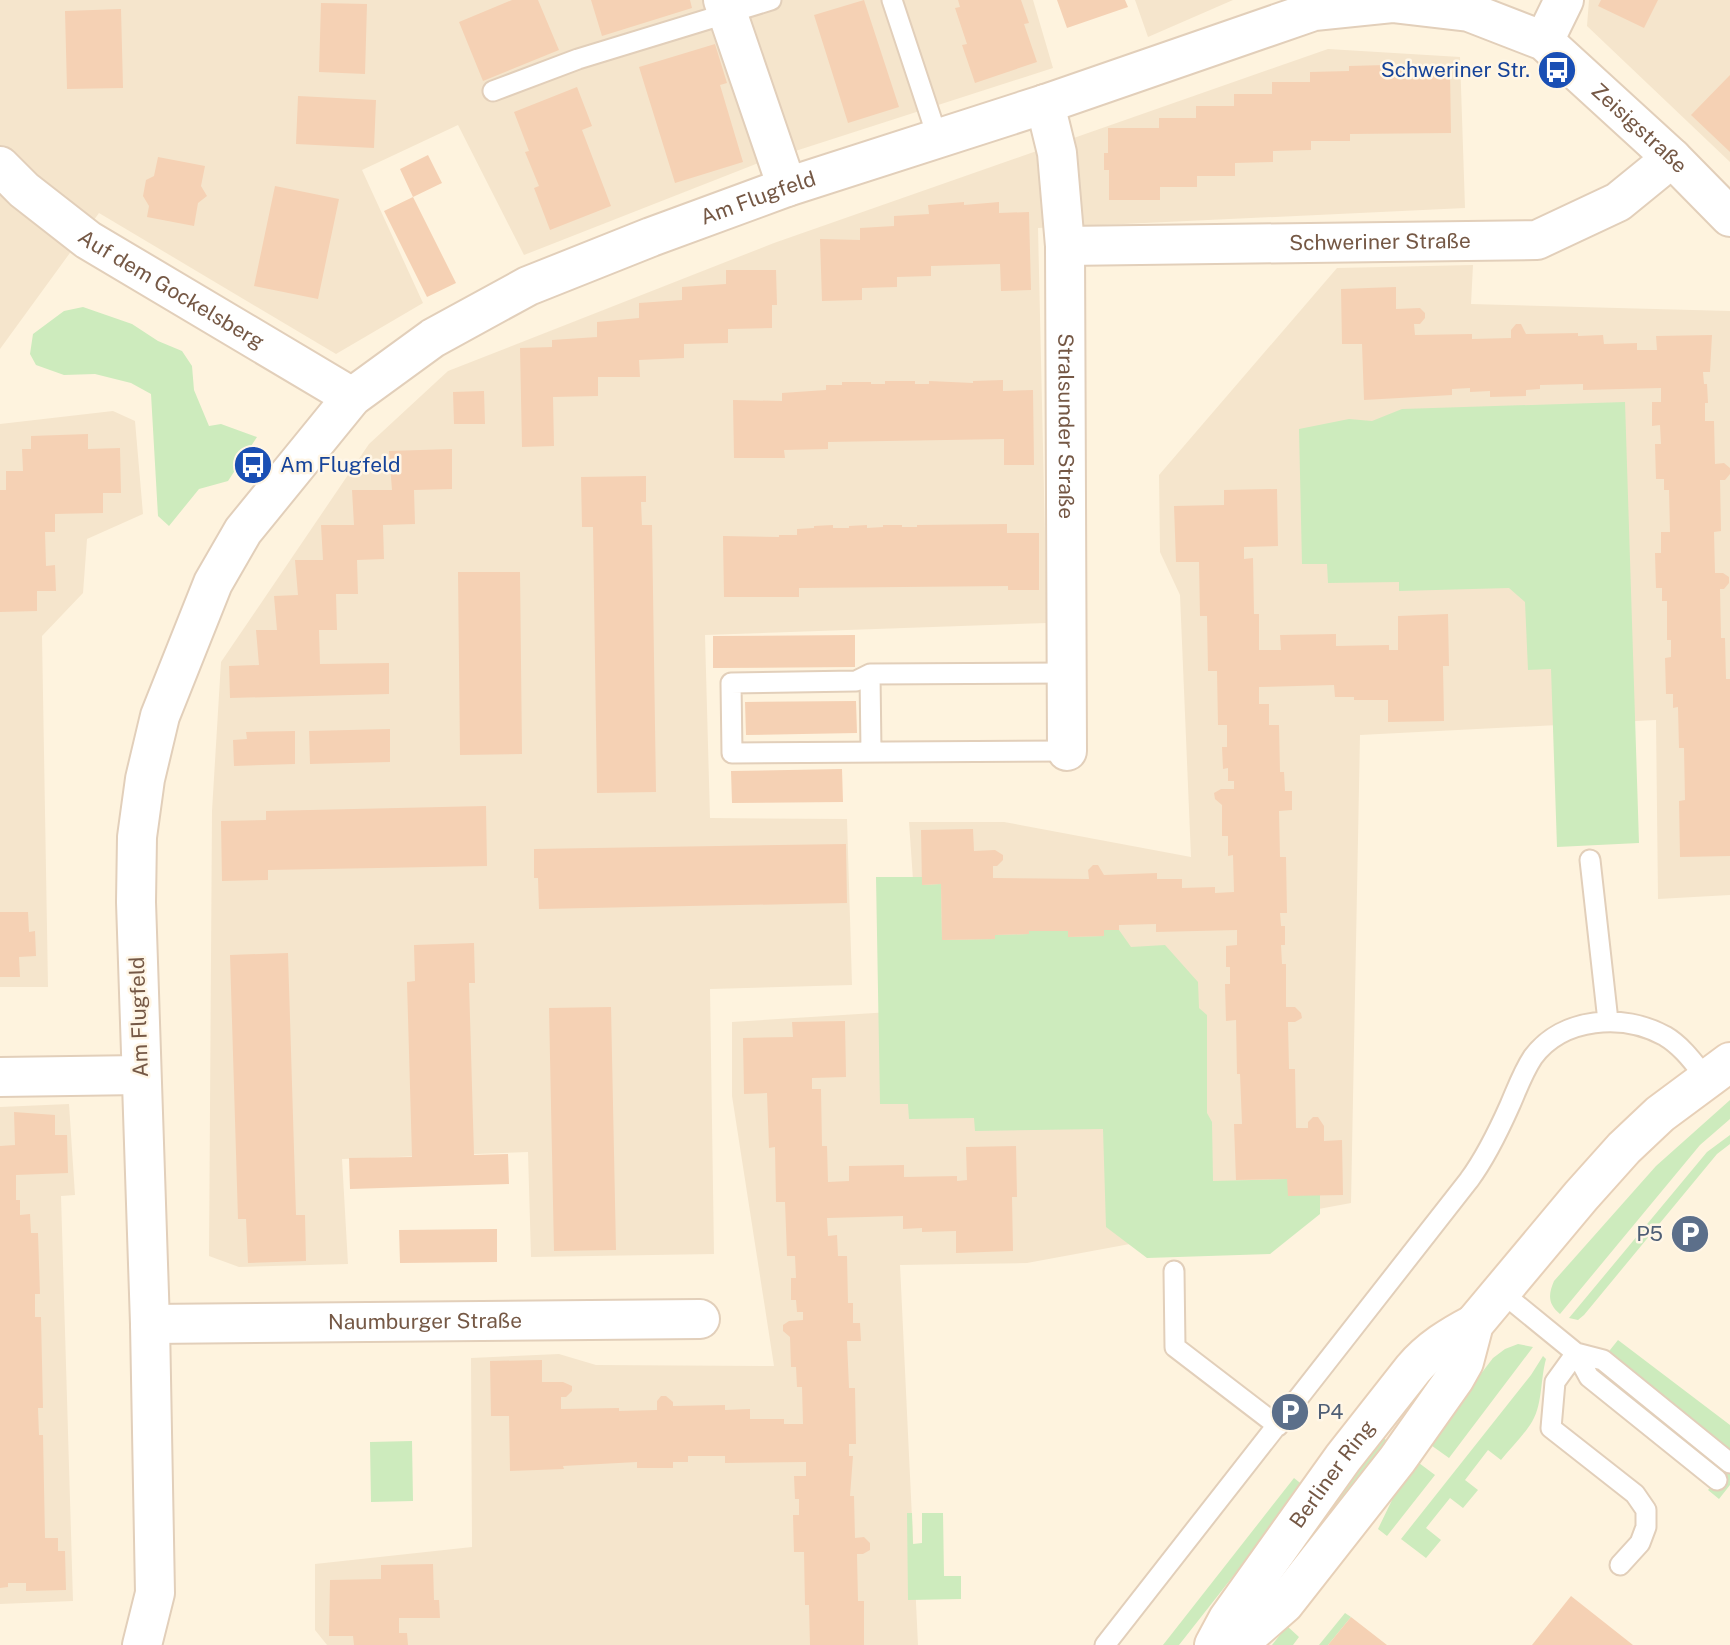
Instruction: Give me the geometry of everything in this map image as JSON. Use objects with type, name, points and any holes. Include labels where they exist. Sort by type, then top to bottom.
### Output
[{"type":"street","points":[[1544,41],[1564,0]]},
{"type":"street","name":"Zeisigstraße","points":[[1313,5],[1392,2],[1469,12],[1544,41],[1672,158],[1730,217]]},
{"type":"street","name":"Am Flugfeld","points":[[142,1645],[155,1593],[150,1324],[136,902],[137,837],[145,779],[160,716],[213,583],[243,531],[352,397],[433,338],[528,286],[650,237],[787,187],[1045,104],[1313,5]]},
{"type":"street","points":[[725,7],[787,187]]},
{"type":"street","name":"Stralsunder Straße","points":[[1045,104],[1058,153],[1065,246],[1066,751]]},
{"type":"street","name":"Schweriner Straße","points":[[1065,246],[1537,240],[1618,202],[1672,158]]},
{"type":"street","name":"Auf dem Gockelsberg","points":[[0,166],[24,190],[88,240],[352,397]]},
{"type":"street","name":"Berliner Ring","points":[[1214,1645],[1228,1619],[1343,1458],[1424,1356],[1474,1324],[1624,1148],[1660,1114],[1718,1070]]},
{"type":"street","points":[[0,1077],[141,1075]]},
{"type":"street","name":"Naumburger Straße","points":[[150,1324],[700,1319]]},
{"type":"street","name":"Berliner Ring","points":[[1237,1645],[1284,1604],[1397,1460],[1455,1378],[1464,1362],[1474,1324]]},
{"type":"lane","points":[[493,91],[725,7],[771,0]]},
{"type":"lane","points":[[892,0],[938,139]]},
{"type":"lane","points":[[1066,673],[870,674],[856,681],[731,682],[732,753],[1066,751]]},
{"type":"lane","points":[[870,674],[871,752]]},
{"type":"lane","points":[[1590,860],[1608,1021]]},
{"type":"lane","points":[[1105,1645],[1476,1171],[1496,1137],[1525,1069],[1535,1054],[1563,1032],[1608,1021],[1664,1036],[1691,1058],[1718,1070]]},
{"type":"lane","points":[[1174,1271],[1175,1347],[1278,1426]]},
{"type":"lane","points":[[1500,1292],[1576,1353],[1589,1377],[1717,1480]]},
{"type":"lane","points":[[1576,1353],[1603,1360],[1730,1463]]},
{"type":"lane","points":[[1576,1353],[1555,1382],[1551,1428],[1635,1494],[1646,1510],[1646,1527],[1640,1543],[1620,1565]]},
{"type":"shaded area","points":[[0,0],[1033,0],[1053,68],[761,162],[524,255],[458,125],[362,170],[423,303],[336,354],[99,213],[0,349]]},
{"type":"shaded area","points":[[1135,0],[1233,0],[1148,37]]},
{"type":"shaded area","points":[[1589,0],[1730,0],[1730,162],[1587,26]]},
{"type":"shaded area","points":[[1328,49],[1460,57],[1465,208],[1038,228],[1047,623],[705,635],[710,818],[847,819],[852,985],[710,989],[714,1254],[531,1257],[528,1152],[342,1159],[348,1264],[239,1267],[209,1256],[212,811],[221,662],[369,444],[448,371],[774,243]]},
{"type":"shaded area","points":[[1473,265],[1471,304],[1730,311],[1730,895],[1658,899],[1656,720],[1360,735],[1351,1203],[1027,1263],[900,1265],[918,1645],[327,1645],[315,1630],[315,1564],[472,1547],[471,1358],[559,1354],[596,1365],[774,1366],[732,1096],[732,1022],[922,1010],[909,822],[1004,822],[1191,857],[1180,595],[1160,552],[1159,475],[1337,268]]},
{"type":"shaded area","points":[[113,411],[135,421],[143,514],[87,539],[83,593],[42,636],[48,987],[0,987],[0,424]]},
{"type":"shaded area","points":[[69,1104],[75,1195],[61,1196],[73,1601],[0,1604],[0,1107]]},
{"type":"green space","points":[[83,307],[132,324],[158,341],[182,351],[192,366],[194,390],[209,426],[221,424],[257,437],[228,481],[199,489],[169,526],[158,516],[151,394],[131,383],[95,374],[64,375],[36,365],[30,354],[33,334],[64,311]]},
{"type":"green space","points":[[1625,402],[1639,843],[1557,847],[1551,669],[1528,670],[1525,602],[1509,588],[1399,591],[1399,582],[1328,583],[1327,564],[1302,564],[1299,429],[1349,419],[1372,421],[1402,409]]},
{"type":"green space","points":[[876,877],[922,877],[923,885],[941,884],[942,940],[995,939],[995,935],[1029,934],[1029,931],[1068,931],[1069,937],[1104,936],[1104,930],[1119,930],[1131,947],[1165,945],[1198,982],[1199,1008],[1207,1015],[1207,1113],[1212,1122],[1213,1181],[1287,1179],[1320,1195],[1320,1214],[1270,1254],[1147,1258],[1106,1227],[1103,1129],[975,1131],[974,1118],[909,1119],[908,1104],[880,1104]]},
{"type":"green space","points":[[1730,1100],[1730,1119],[1700,1145],[1560,1314],[1550,1299],[1554,1281],[1656,1166]]},
{"type":"green space","points":[[1730,1135],[1730,1144],[1717,1154],[1584,1315],[1578,1320],[1569,1318],[1707,1152]]},
{"type":"green space","points":[[1618,1340],[1730,1425],[1730,1452],[1606,1355]]},
{"type":"green space","points":[[1518,1344],[1533,1347],[1449,1458],[1428,1443],[1493,1358]]},
{"type":"green space","points":[[1543,1356],[1546,1359],[1534,1418],[1501,1460],[1488,1450],[1465,1480],[1478,1490],[1463,1508],[1450,1498],[1426,1528],[1441,1540],[1426,1558],[1401,1539],[1531,1375]]},
{"type":"green space","points":[[1383,1438],[1393,1444],[1257,1612],[1252,1606]]},
{"type":"green space","points":[[412,1441],[413,1501],[371,1502],[370,1442]]},
{"type":"green space","points":[[1415,1460],[1435,1475],[1387,1536],[1378,1529],[1407,1469]]},
{"type":"green space","points":[[1730,1464],[1730,1485],[1719,1499],[1708,1490]]},
{"type":"green space","points":[[1294,1478],[1304,1486],[1179,1645],[1163,1645]]},
{"type":"green space","points":[[907,1513],[912,1513],[913,1544],[922,1543],[922,1513],[943,1513],[944,1576],[961,1576],[961,1599],[908,1600]]},
{"type":"green space","points":[[1345,1613],[1351,1617],[1328,1645],[1319,1645]]},
{"type":"green space","points":[[1287,1626],[1299,1637],[1293,1645],[1272,1645]]},
{"type":"building","points":[[512,0],[538,0],[559,50],[483,81],[459,22]]},
{"type":"building","points":[[591,0],[690,0],[692,8],[602,36]]},
{"type":"building","points":[[864,0],[899,107],[848,123],[814,15]]},
{"type":"building","points":[[958,0],[1021,0],[1029,23],[1024,24],[1037,62],[975,83],[962,45],[967,44],[955,8],[960,7]]},
{"type":"building","points":[[1057,0],[1125,0],[1128,7],[1067,28]]},
{"type":"building","points":[[1601,0],[1658,0],[1644,28],[1598,6]]},
{"type":"building","points":[[321,3],[367,4],[365,74],[319,72]]},
{"type":"building","points":[[121,9],[123,88],[67,89],[65,11]]},
{"type":"building","points":[[715,44],[727,83],[720,85],[743,162],[675,183],[639,67]]},
{"type":"building","points":[[1419,65],[1419,72],[1450,72],[1451,133],[1350,134],[1350,141],[1311,141],[1311,150],[1273,151],[1273,162],[1235,163],[1235,176],[1197,176],[1197,187],[1160,187],[1160,200],[1109,200],[1109,170],[1104,170],[1104,153],[1108,153],[1108,128],[1159,128],[1159,118],[1196,118],[1196,106],[1234,106],[1234,94],[1272,94],[1272,82],[1310,82],[1310,72],[1349,71],[1349,66]]},
{"type":"building","points":[[1730,75],[1730,152],[1691,115]]},
{"type":"building","points":[[577,87],[592,126],[582,130],[611,206],[550,230],[534,188],[539,186],[525,152],[529,151],[514,112]]},
{"type":"building","points":[[298,96],[376,100],[374,148],[296,144]]},
{"type":"building","points":[[428,155],[442,183],[413,197],[400,169]]},
{"type":"building","points":[[158,157],[205,166],[201,186],[207,196],[198,203],[194,226],[147,217],[149,206],[143,196],[146,180],[154,176]]},
{"type":"building","points":[[275,186],[339,199],[318,299],[254,286]]},
{"type":"building","points":[[413,197],[456,283],[427,297],[384,211]]},
{"type":"building","points":[[964,202],[964,205],[999,202],[999,213],[1029,212],[1031,290],[1001,291],[1000,264],[931,266],[931,276],[897,277],[897,287],[862,288],[862,300],[822,301],[820,239],[860,240],[860,228],[894,226],[894,216],[929,214],[928,205]]},
{"type":"building","points":[[726,270],[776,270],[777,305],[772,305],[772,328],[728,329],[728,343],[684,344],[684,358],[639,360],[640,377],[598,377],[598,396],[553,397],[554,446],[522,447],[520,348],[552,347],[552,340],[597,337],[597,322],[639,318],[639,303],[682,300],[682,287],[726,284]]},
{"type":"building","points":[[1396,287],[1396,309],[1420,308],[1425,313],[1420,324],[1414,324],[1415,335],[1472,334],[1472,339],[1511,338],[1511,330],[1516,324],[1521,324],[1526,334],[1603,335],[1604,344],[1637,343],[1637,350],[1657,350],[1656,336],[1712,335],[1710,372],[1703,372],[1708,403],[1705,403],[1705,421],[1714,421],[1715,464],[1724,463],[1730,468],[1730,474],[1725,480],[1720,480],[1721,531],[1714,532],[1715,573],[1723,573],[1729,577],[1729,583],[1724,589],[1720,589],[1721,638],[1725,638],[1726,679],[1730,679],[1730,856],[1680,857],[1679,801],[1685,800],[1684,748],[1679,748],[1678,707],[1673,708],[1673,694],[1666,694],[1665,658],[1671,657],[1671,640],[1667,640],[1667,601],[1662,601],[1662,588],[1656,588],[1655,553],[1661,553],[1661,532],[1670,532],[1669,490],[1664,490],[1664,479],[1656,479],[1655,444],[1661,444],[1660,425],[1652,426],[1652,402],[1661,402],[1661,388],[1583,390],[1583,384],[1540,385],[1540,389],[1526,390],[1526,396],[1490,397],[1490,391],[1470,392],[1470,388],[1452,389],[1452,395],[1364,400],[1362,344],[1342,344],[1341,289]]},
{"type":"building","points":[[1003,380],[1003,391],[1033,390],[1034,465],[1004,465],[1004,439],[828,442],[828,449],[784,450],[785,458],[734,458],[733,400],[782,401],[782,393],[826,390],[826,385],[842,385],[842,382],[885,384],[885,381],[915,381],[915,384],[929,384],[929,381],[973,383]]},
{"type":"building","points":[[484,391],[485,424],[454,424],[453,392]]},
{"type":"building","points":[[88,434],[88,449],[120,448],[121,493],[103,493],[103,513],[55,514],[55,532],[45,532],[46,566],[55,565],[56,591],[37,591],[37,611],[0,612],[0,490],[6,490],[6,471],[23,471],[22,449],[31,449],[31,436]]},
{"type":"building","points":[[452,449],[452,489],[414,490],[415,524],[383,525],[384,559],[357,560],[358,594],[336,594],[337,630],[319,630],[320,664],[389,663],[389,694],[230,698],[229,666],[259,665],[256,630],[277,630],[274,596],[298,595],[295,560],[323,560],[321,525],[354,525],[352,490],[392,490],[389,451]]},
{"type":"building","points":[[646,476],[646,502],[641,502],[642,525],[652,525],[656,792],[597,793],[593,527],[582,527],[581,477]]},
{"type":"building","points":[[1277,489],[1278,546],[1244,547],[1244,559],[1253,558],[1254,614],[1259,614],[1259,650],[1281,650],[1280,635],[1336,634],[1336,646],[1389,645],[1389,650],[1398,650],[1398,616],[1448,614],[1449,666],[1443,666],[1444,721],[1388,722],[1388,700],[1335,697],[1334,685],[1259,687],[1259,704],[1269,704],[1269,725],[1279,725],[1280,772],[1284,772],[1285,791],[1292,791],[1292,810],[1279,811],[1280,857],[1286,857],[1287,913],[1280,913],[1281,926],[1285,926],[1285,945],[1281,945],[1282,964],[1286,964],[1286,1007],[1295,1007],[1302,1018],[1288,1022],[1289,1069],[1295,1069],[1296,1128],[1308,1128],[1308,1122],[1313,1117],[1318,1117],[1324,1126],[1324,1141],[1342,1140],[1343,1195],[1288,1196],[1287,1179],[1236,1180],[1234,1124],[1242,1124],[1240,1074],[1237,1074],[1236,1020],[1226,1021],[1225,984],[1230,984],[1230,967],[1226,967],[1226,946],[1237,945],[1237,930],[1156,932],[1156,924],[1119,925],[1119,930],[1104,930],[1104,936],[1068,937],[1068,931],[1029,931],[1029,934],[995,935],[995,939],[942,940],[941,884],[922,885],[921,830],[973,829],[974,851],[995,850],[1003,855],[1003,860],[993,866],[993,878],[1089,879],[1088,870],[1093,865],[1098,865],[1104,875],[1157,873],[1157,879],[1182,879],[1182,888],[1215,887],[1215,893],[1234,892],[1233,855],[1228,856],[1228,836],[1222,836],[1222,805],[1215,799],[1214,793],[1221,789],[1234,789],[1234,781],[1228,781],[1228,768],[1223,769],[1222,747],[1227,747],[1227,725],[1218,725],[1217,671],[1208,671],[1207,616],[1200,616],[1199,562],[1176,562],[1174,506],[1224,505],[1224,490]]},
{"type":"building","points":[[1007,524],[1007,533],[1039,533],[1039,590],[1008,590],[1008,586],[799,588],[799,597],[724,597],[723,536],[779,537],[797,535],[797,529],[833,525],[833,528],[849,528],[867,525],[867,528],[883,525],[917,527]]},
{"type":"building","points":[[458,572],[520,572],[522,754],[460,755]]},
{"type":"building","points":[[855,635],[855,667],[713,668],[713,636]]},
{"type":"building","points":[[856,701],[857,733],[746,735],[745,702]]},
{"type":"building","points":[[390,729],[390,762],[310,764],[309,731]]},
{"type":"building","points":[[295,731],[295,764],[234,766],[233,740],[247,739],[246,732]]},
{"type":"building","points":[[842,769],[843,802],[732,803],[731,771]]},
{"type":"building","points":[[486,806],[487,866],[268,870],[268,880],[222,881],[221,821],[266,820],[266,811]]},
{"type":"building","points":[[846,844],[847,903],[539,909],[538,878],[534,878],[534,849]]},
{"type":"building","points":[[0,912],[28,912],[29,932],[35,931],[36,956],[19,957],[20,977],[0,977]]},
{"type":"building","points":[[474,943],[475,983],[469,983],[474,1155],[508,1154],[509,1184],[350,1189],[349,1158],[412,1157],[407,982],[415,981],[414,945]]},
{"type":"building","points":[[288,953],[296,1215],[305,1215],[306,1261],[248,1263],[246,1219],[238,1219],[230,955]]},
{"type":"building","points":[[611,1007],[616,1250],[554,1251],[549,1008]]},
{"type":"building","points":[[845,1021],[846,1077],[812,1078],[812,1089],[821,1089],[822,1146],[827,1146],[828,1182],[849,1181],[849,1166],[904,1165],[904,1177],[957,1176],[957,1181],[967,1180],[966,1147],[1016,1146],[1017,1197],[1012,1197],[1013,1251],[956,1253],[956,1231],[922,1232],[922,1228],[903,1229],[903,1216],[827,1218],[828,1236],[837,1235],[838,1256],[847,1256],[848,1303],[853,1303],[853,1323],[860,1323],[861,1341],[847,1341],[849,1388],[855,1388],[856,1444],[849,1444],[849,1456],[853,1456],[850,1496],[854,1496],[855,1538],[864,1537],[870,1543],[870,1550],[857,1554],[858,1601],[864,1601],[864,1645],[810,1645],[809,1605],[805,1605],[804,1552],[794,1552],[793,1515],[799,1515],[794,1476],[806,1476],[806,1462],[725,1463],[725,1456],[688,1456],[688,1462],[673,1462],[673,1468],[637,1468],[637,1462],[510,1471],[509,1416],[491,1416],[490,1361],[542,1360],[542,1382],[563,1382],[572,1386],[572,1391],[566,1397],[561,1397],[561,1409],[657,1410],[657,1401],[661,1396],[666,1396],[673,1402],[673,1406],[725,1405],[725,1410],[750,1409],[750,1419],[784,1419],[784,1424],[803,1424],[802,1387],[797,1387],[796,1367],[791,1367],[790,1337],[783,1331],[783,1325],[789,1321],[803,1320],[803,1312],[797,1312],[796,1300],[791,1300],[791,1278],[796,1278],[795,1256],[787,1256],[785,1202],[776,1202],[775,1147],[769,1148],[767,1093],[744,1094],[743,1038],[793,1037],[792,1022]]},
{"type":"building","points":[[14,1112],[55,1115],[55,1135],[67,1135],[68,1173],[16,1175],[16,1200],[20,1200],[20,1215],[30,1214],[31,1233],[38,1233],[40,1294],[35,1294],[35,1317],[41,1317],[43,1408],[38,1408],[39,1435],[43,1435],[45,1538],[58,1538],[58,1551],[65,1551],[66,1590],[26,1591],[26,1583],[8,1583],[8,1587],[0,1588],[0,1146],[15,1145]]},
{"type":"building","points":[[497,1229],[497,1262],[400,1263],[399,1230]]},
{"type":"building","points":[[433,1564],[434,1600],[439,1600],[440,1618],[399,1618],[399,1633],[407,1633],[408,1645],[354,1645],[353,1636],[329,1636],[330,1580],[381,1579],[381,1565]]},
{"type":"building","points":[[1571,1596],[1633,1645],[1532,1645]]},
{"type":"building","points":[[1351,1617],[1387,1645],[1328,1645]]},
{"type":"place","name":"Schweriner Str.","points":[[1557,70]]},
{"type":"place","name":"Am Flugfeld","points":[[253,465]]},
{"type":"place","name":"P5","points":[[1690,1234]]},
{"type":"place","name":"P4","points":[[1290,1412]]}]
